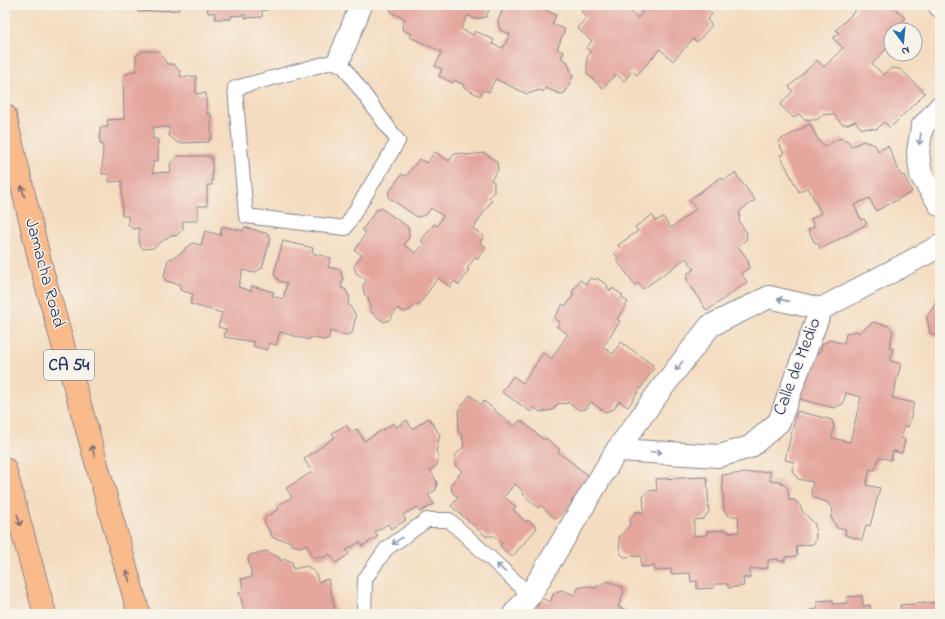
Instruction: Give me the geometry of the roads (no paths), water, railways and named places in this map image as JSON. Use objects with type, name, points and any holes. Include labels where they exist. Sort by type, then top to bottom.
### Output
[{"type":"main road","name":"Jamacha Road","points":[[5,115],[42,270],[139,614]]},
{"type":"main road","points":[[5,468],[45,614]]},
{"type":"street","points":[[339,60],[362,5]]},
{"type":"street","points":[[940,107],[922,127],[918,152],[921,175],[940,205]]},
{"type":"street","name":"Calle de Medio","points":[[514,614],[530,595],[617,450],[710,326],[769,297],[821,309],[940,246]]},
{"type":"street","name":"Calle de Medio","points":[[617,450],[719,456],[750,447],[779,422],[821,309]]},
{"type":"lane","points":[[339,60],[398,141],[345,228],[246,216],[235,88],[339,60]]},
{"type":"lane","points":[[364,614],[365,579],[386,549],[427,520],[449,520],[530,595]]}]
